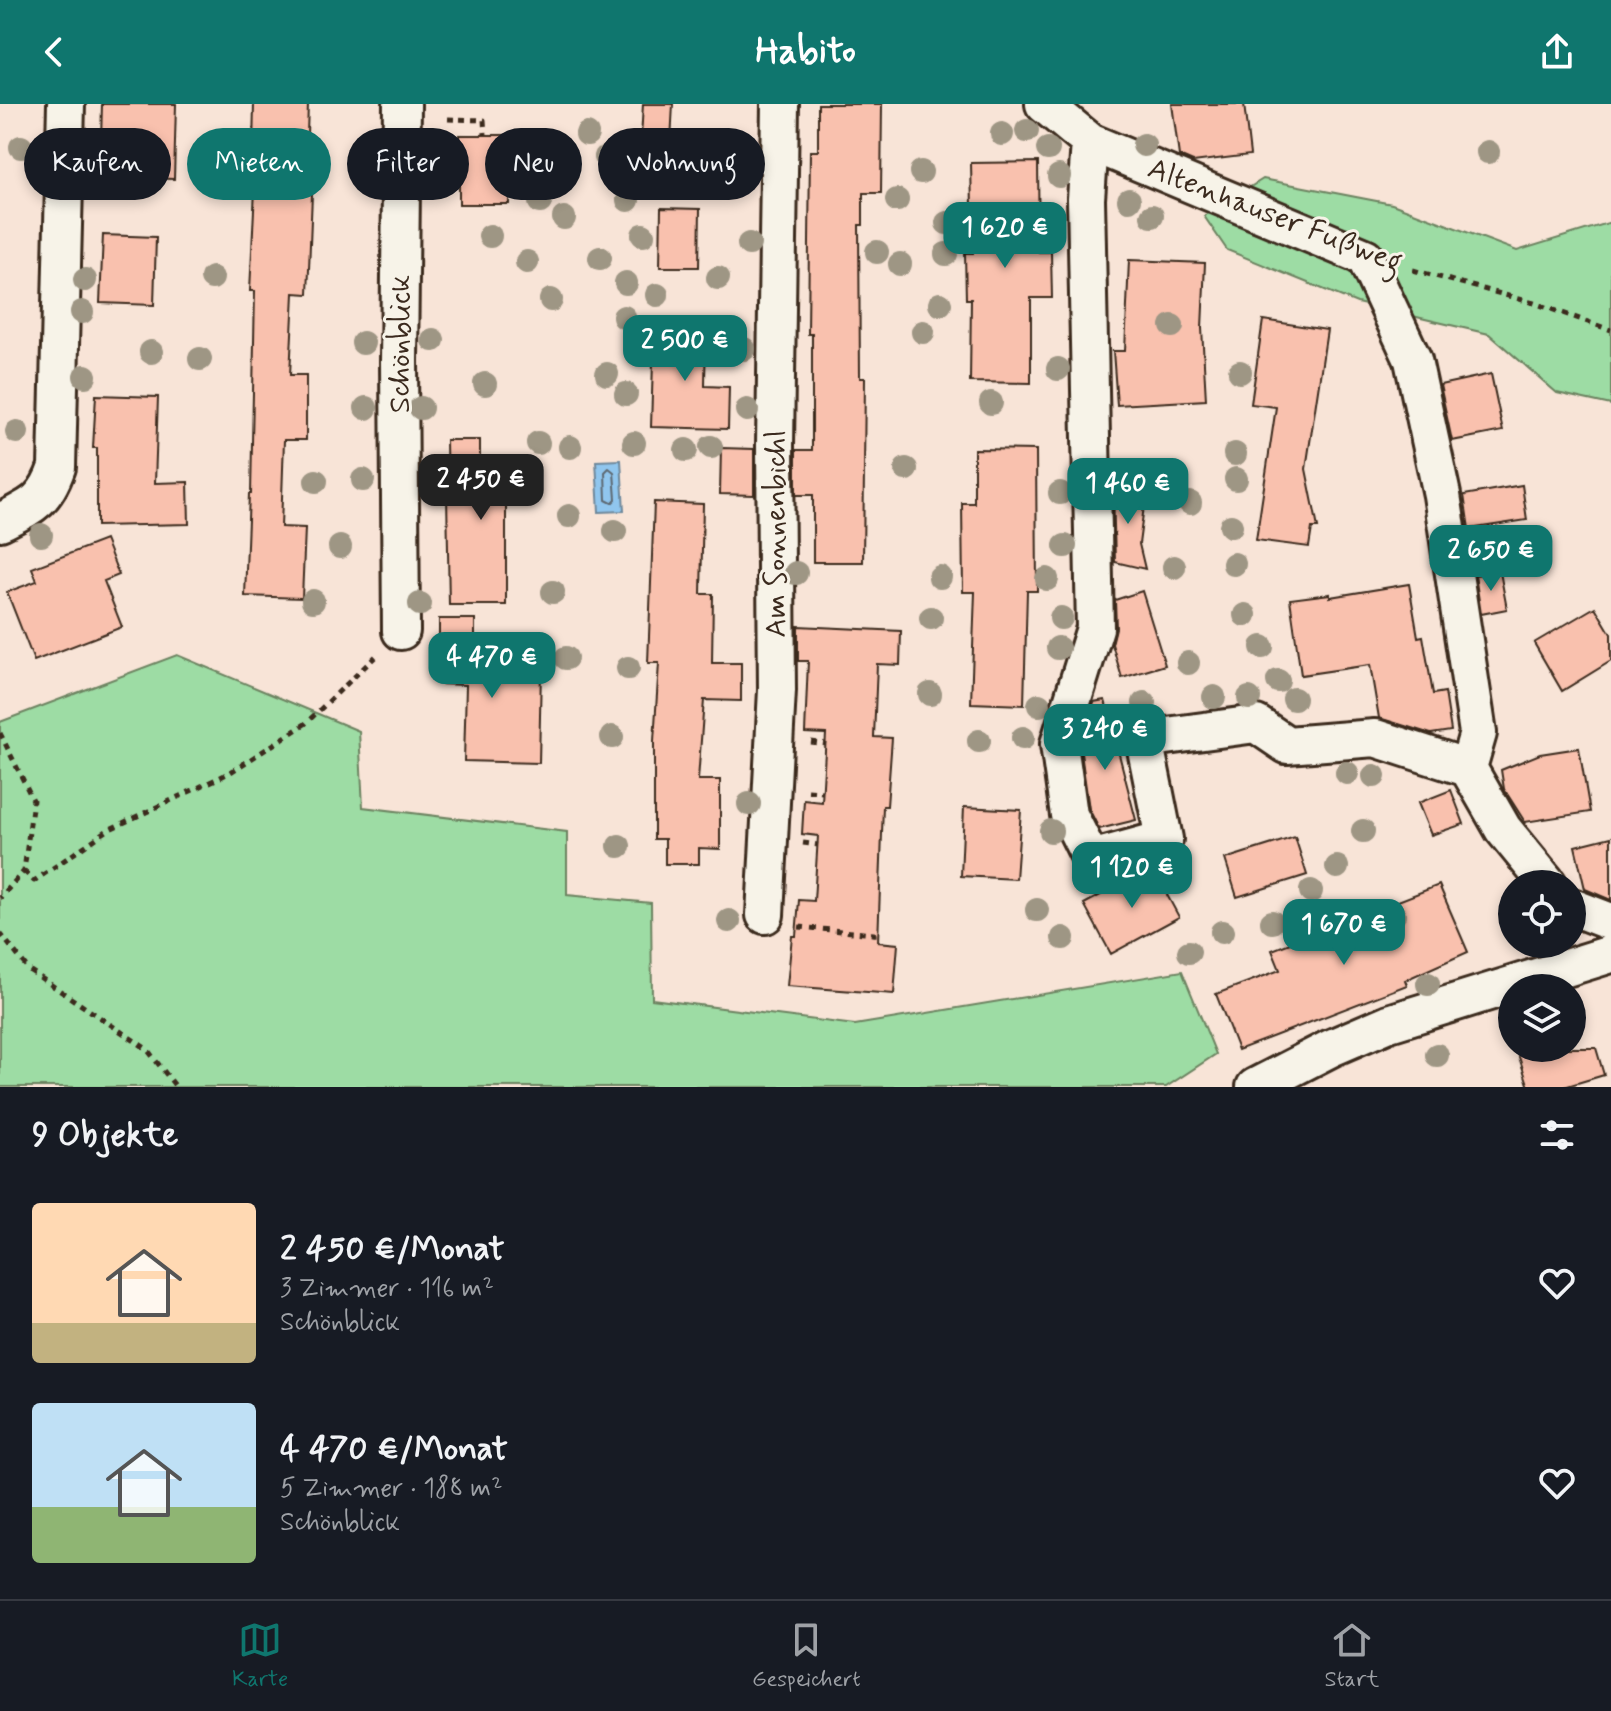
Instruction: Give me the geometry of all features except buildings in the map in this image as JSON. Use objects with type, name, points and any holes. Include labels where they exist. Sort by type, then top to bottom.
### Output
[{"type":"street","points":[[0,522],[37,504],[50,488],[57,467],[66,104]]},
{"type":"street","name":"Schönblick","points":[[401,631],[399,361],[402,104]]},
{"type":"street","name":"Am Sonnenbichl","points":[[765,915],[777,690],[775,445],[780,104]]},
{"type":"street","name":"Altenhauser Fußweg","points":[[1044,104],[1090,142],[1365,257]]},
{"type":"street","points":[[1090,142],[1086,199],[1095,628],[1059,744],[1069,815],[1091,859],[1164,839],[1144,739],[1256,724],[1287,745],[1375,738],[1468,768],[1503,829],[1537,870]]},
{"type":"street","points":[[1365,257],[1413,360],[1442,495],[1478,733],[1468,768]]},
{"type":"street","points":[[1586,912],[1611,922]]},
{"type":"street","points":[[1255,1087],[1331,1048],[1389,1023],[1611,954]]},
{"type":"path","points":[[448,119],[484,120],[485,135]]},
{"type":"path","name":"Altenhauser Fußweg","points":[[1365,257],[1534,303],[1611,330]]},
{"type":"path","points":[[24,871],[34,881],[108,830],[229,773],[305,724],[401,631]]},
{"type":"path","points":[[0,733],[33,800],[24,871],[0,898]]},
{"type":"path","points":[[765,915],[778,925],[874,934],[874,942]]},
{"type":"path","points":[[819,937],[820,929]]},
{"type":"path","points":[[0,933],[29,970],[147,1049],[176,1087]]},
{"type":"green space","points":[[1263,179],[1392,204],[1517,251],[1611,222],[1611,405],[1557,393],[1489,334],[1357,303],[1227,250],[1204,216]]},
{"type":"green space","points":[[177,655],[359,731],[363,807],[567,832],[567,895],[651,903],[652,999],[855,1025],[1182,971],[1216,1054],[1166,1087],[0,1087],[0,722]]},
{"type":"water","points":[[621,460],[624,511],[599,512],[596,461]]}]
